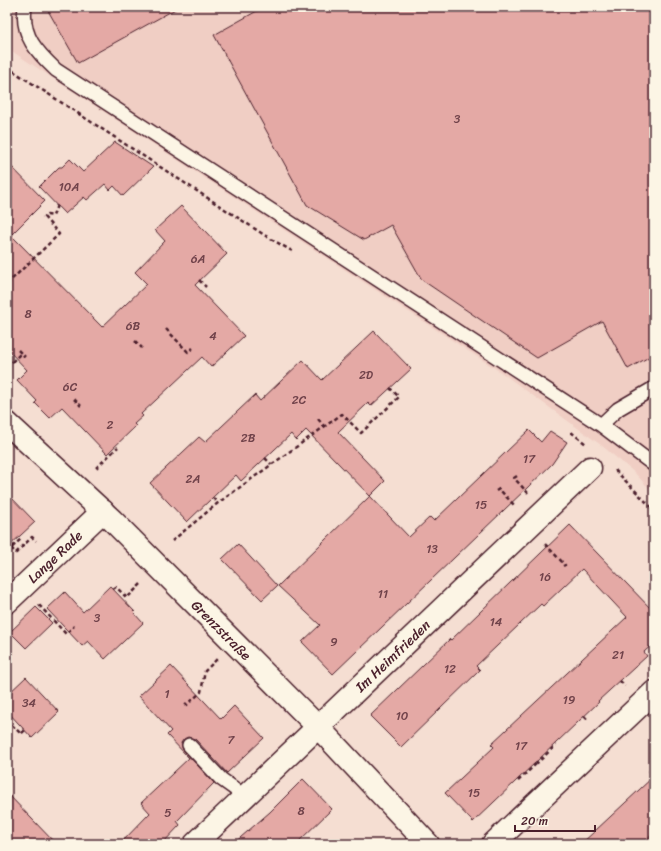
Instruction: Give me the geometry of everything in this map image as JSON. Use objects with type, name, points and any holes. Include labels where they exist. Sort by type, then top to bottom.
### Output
[{"type":"street","name":"Grenzstraße","points":[[7,423],[103,511],[318,727],[428,844]]},
{"type":"street","name":"Im Heimfrieden","points":[[195,844],[318,727],[591,458]]},
{"type":"street","name":"Lange Rade","points":[[7,602],[103,511]]},
{"type":"street","points":[[492,844],[654,692]]},
{"type":"lane","points":[[25,7],[26,31],[37,52],[56,70],[600,425],[654,465]]},
{"type":"lane","points":[[600,425],[618,409],[654,388]]},
{"type":"lane","points":[[189,745],[221,779],[235,789],[244,798]]},
{"type":"path","points":[[7,67],[269,238],[297,253]]},
{"type":"path","points":[[7,284],[60,234],[44,218],[47,215],[53,216],[57,205]]},
{"type":"path","points":[[199,280],[206,287]]},
{"type":"path","points":[[166,329],[188,352],[193,348]]},
{"type":"path","points":[[135,341],[142,348]]},
{"type":"path","points":[[18,350],[26,358]]},
{"type":"path","points":[[7,367],[21,353]]},
{"type":"path","points":[[172,542],[218,503],[342,414],[361,433],[399,397],[390,388]]},
{"type":"path","points":[[74,399],[81,406]]},
{"type":"path","points":[[318,419],[324,426]]},
{"type":"path","points":[[570,432],[591,458]]},
{"type":"path","points":[[96,468],[118,447]]},
{"type":"path","points":[[265,458],[271,464]]},
{"type":"path","points":[[612,468],[654,510]]},
{"type":"path","points":[[517,476],[514,478],[523,488]]},
{"type":"path","points":[[496,491],[499,489],[510,500]]},
{"type":"path","points":[[213,498],[218,503]]},
{"type":"path","points":[[11,548],[16,553],[32,537],[40,546]]},
{"type":"path","points":[[7,552],[22,538]]},
{"type":"path","points":[[556,555],[565,565],[563,566]]},
{"type":"path","points":[[113,589],[116,587],[127,598],[139,586]]},
{"type":"path","points":[[36,602],[66,634],[74,626]]},
{"type":"path","points":[[185,702],[186,705],[201,692],[205,671],[214,662]]},
{"type":"path","points":[[7,720],[21,734],[25,730]]},
{"type":"path","points":[[518,782],[556,745]]},
{"type":"path","points":[[650,772],[654,768]]},
{"type":"shaded area","points":[[7,7],[654,7],[654,494],[635,473],[601,445],[502,373],[7,48]]},
{"type":"building","points":[[46,7],[179,7],[78,63]]},
{"type":"building","points":[[264,7],[654,7],[654,354],[628,369],[602,321],[537,358],[422,280],[391,225],[364,240],[307,205],[214,35]]},
{"type":"building","points":[[115,142],[153,167],[123,196],[114,186],[110,190],[105,184],[87,200],[84,197],[65,214],[39,187],[59,167],[62,167],[70,159],[83,172]]},
{"type":"building","points":[[7,162],[45,201],[11,235],[102,327],[147,284],[135,272],[165,241],[155,230],[181,206],[227,254],[195,285],[244,336],[211,367],[202,357],[141,414],[143,416],[134,424],[136,426],[107,454],[62,407],[50,418],[35,403],[37,401],[17,380],[27,370],[7,349]]},
{"type":"building","points":[[374,331],[411,369],[371,406],[368,403],[338,432],[385,481],[370,496],[306,430],[296,440],[291,434],[241,481],[236,475],[187,522],[150,483],[199,437],[205,442],[255,395],[260,401],[303,360],[322,380]]},
{"type":"building","points":[[529,430],[541,442],[550,431],[567,442],[552,464],[333,674],[302,642],[320,625],[278,586],[370,496],[409,537],[430,517],[434,521]]},
{"type":"building","points":[[7,493],[35,522],[7,548]]},
{"type":"building","points":[[570,525],[654,612],[654,643],[644,652],[647,656],[598,701],[599,702],[473,822],[445,793],[494,747],[491,744],[627,617],[582,569],[543,606],[541,604],[476,666],[480,670],[401,747],[370,716]]},
{"type":"building","points":[[238,544],[277,586],[262,600],[222,559]]},
{"type":"building","points":[[110,586],[135,612],[134,613],[143,623],[105,659],[88,641],[82,646],[47,609],[65,592],[83,612]]},
{"type":"building","points":[[36,607],[52,623],[26,648],[10,632]]},
{"type":"building","points":[[171,666],[221,719],[234,706],[264,738],[227,773],[195,739],[188,737],[184,739],[181,743],[183,750],[214,783],[177,821],[180,825],[162,844],[120,844],[150,813],[141,803],[189,758],[167,735],[171,731],[139,696]]},
{"type":"building","points":[[26,677],[59,712],[32,738],[7,711],[7,695]]},
{"type":"building","points":[[654,776],[654,833],[642,844],[581,844]]},
{"type":"building","points":[[303,779],[332,809],[296,844],[233,844],[270,812]]},
{"type":"building","points":[[7,793],[56,844],[7,844]]}]
